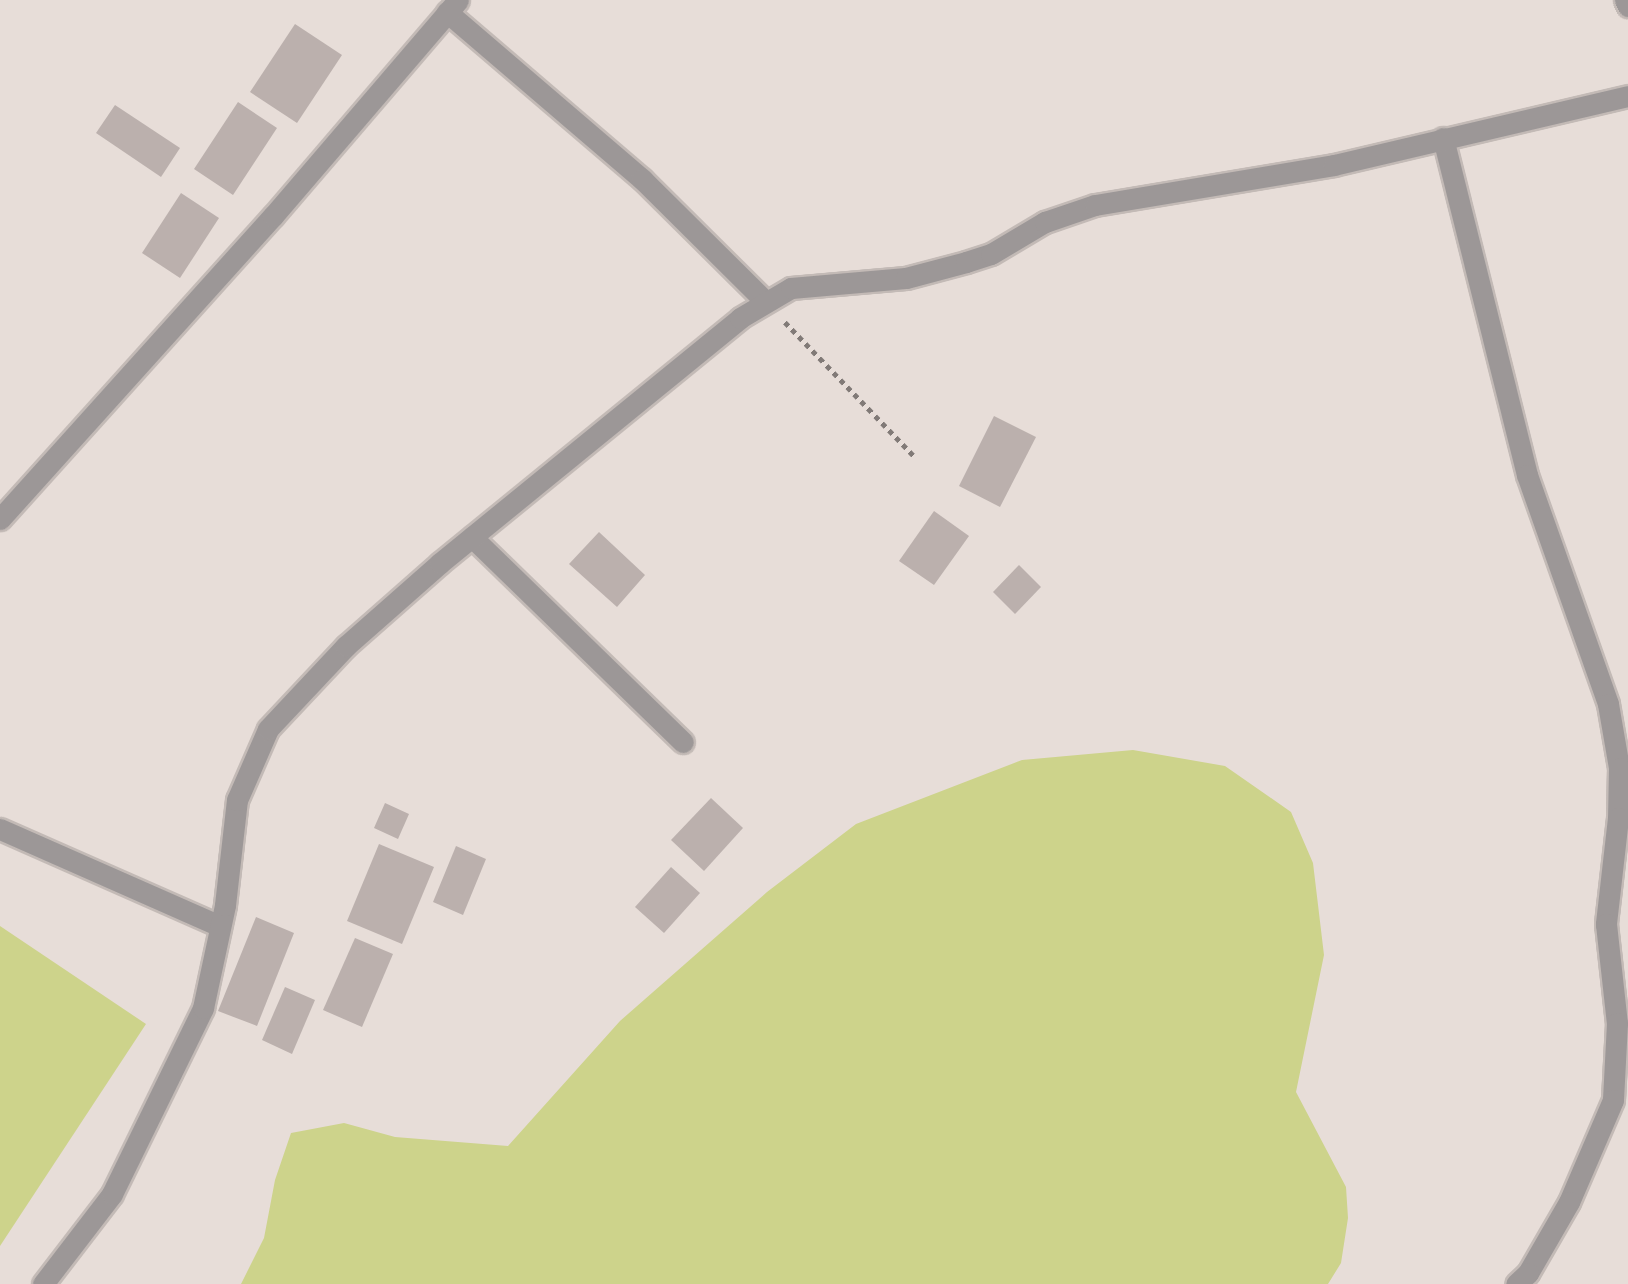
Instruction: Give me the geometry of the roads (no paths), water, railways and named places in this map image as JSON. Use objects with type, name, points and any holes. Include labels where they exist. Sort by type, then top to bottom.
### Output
[{"type":"street","points":[[1625,0],[1628,6]]},
{"type":"street","points":[[0,519],[273,216],[453,6],[642,179],[765,301]]},
{"type":"street","points":[[43,1284],[112,1194],[203,1008],[220,926],[237,800],[268,729],[346,646],[472,537],[765,301],[792,288],[906,278],[966,262],[991,254],[1045,222],[1096,205],[1334,165],[1628,96]]},
{"type":"street","points":[[1443,138],[1527,475],[1608,704],[1619,768],[1618,818],[1606,924],[1617,1023],[1613,1100],[1569,1202],[1528,1273],[1516,1284]]},
{"type":"street","points":[[472,537],[683,742]]},
{"type":"street","points":[[0,828],[220,926]]}]
